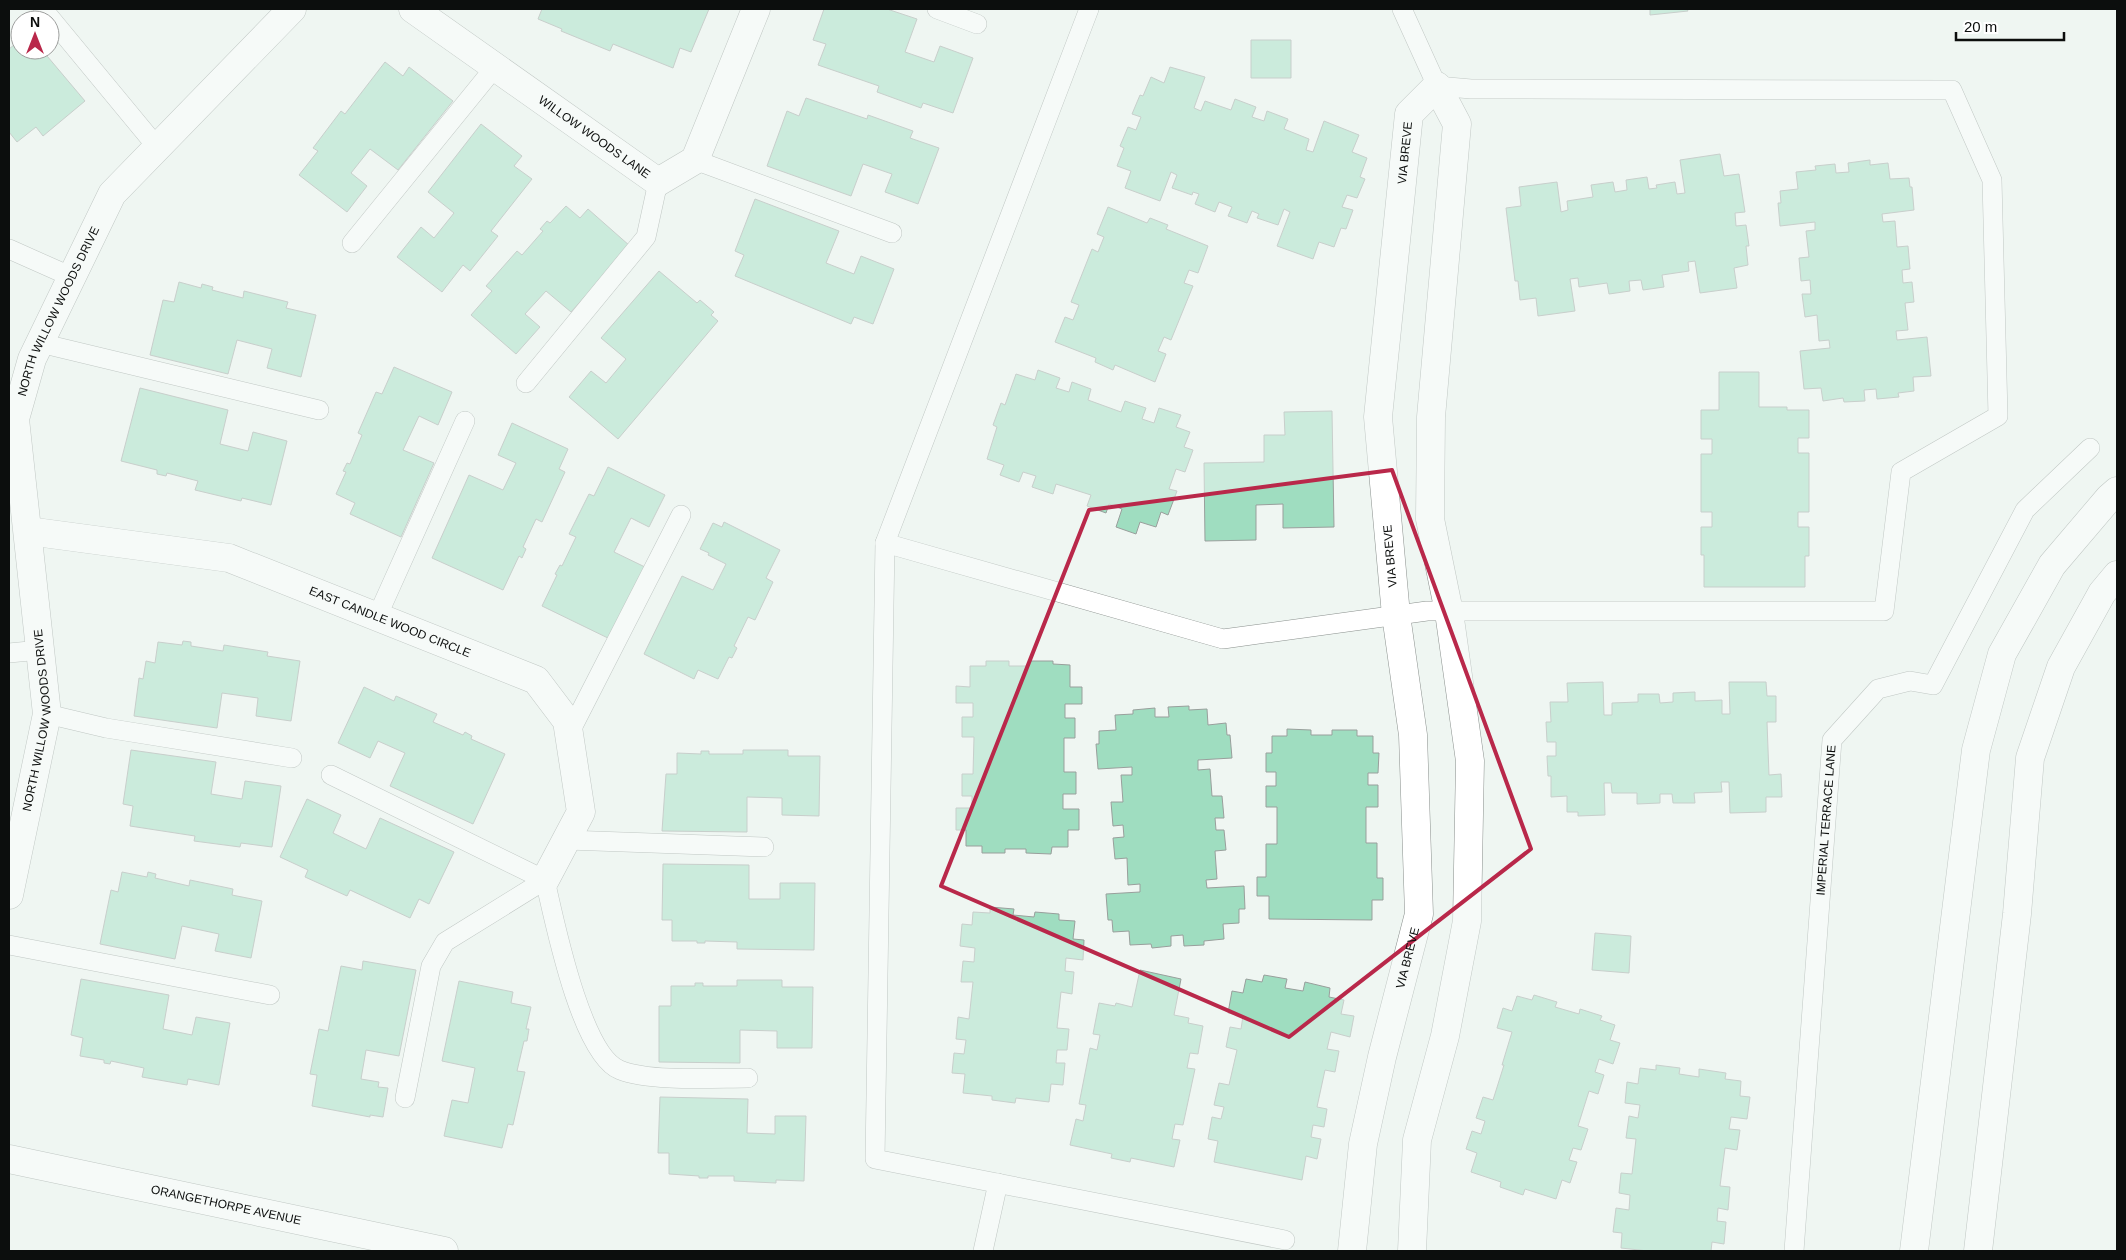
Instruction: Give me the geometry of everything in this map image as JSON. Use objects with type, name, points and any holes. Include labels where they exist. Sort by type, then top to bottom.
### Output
[{"type":"main road","name":"NORTH WILLOW WOODS DRIVE","points":[[9,895],[46,714],[28,531],[12,420],[32,360],[112,194],[292,9]]},
{"type":"main road","name":"WILLOW WOODS LANE","points":[[413,9],[658,182],[695,160]]},
{"type":"main road","points":[[695,160],[756,9]]},
{"type":"main road","points":[[1412,1251],[1418,1140],[1445,1036],[1467,921],[1470,761],[1449,612],[1430,519],[1431,417],[1457,124],[1437,86]]},
{"type":"main road","name":"VIA BREVE","points":[[1352,1251],[1363,1144],[1382,1057],[1419,914],[1413,735],[1396,615],[1378,417],[1409,114],[1437,86]]},
{"type":"main road","points":[[1914,1251],[1976,750],[2002,654],[2052,565],[2117,491]]},
{"type":"main road","name":"EAST CANDLE WOOD CIRCLE","points":[[28,531],[229,558],[536,680],[566,721],[582,812],[545,880]]},
{"type":"main road","points":[[1978,1251],[2017,914],[2030,758],[2061,667],[2102,593],[2117,575]]},
{"type":"main road","name":"ORANGETHORPE AVENUE","points":[[9,1158],[444,1251]]},
{"type":"lane","points":[[43,9],[158,147]]},
{"type":"lane","points":[[937,9],[977,24]]},
{"type":"lane","points":[[1089,9],[884,543],[875,1159],[1285,1240]]},
{"type":"lane","points":[[884,543],[1223,639],[1427,611],[1884,611],[1901,472],[1998,416],[1992,180],[1952,90],[1481,89],[1437,86],[1402,9]]},
{"type":"lane","points":[[352,243],[495,67]]},
{"type":"lane","points":[[695,160],[892,233]]},
{"type":"lane","points":[[526,383],[646,237],[658,182]]},
{"type":"lane","points":[[9,249],[72,277]]},
{"type":"lane","points":[[40,343],[319,410]]},
{"type":"lane","points":[[377,617],[465,421]]},
{"type":"lane","name":"IMPERIAL TERRACE LANE","points":[[1794,1251],[1832,740],[1878,689],[1910,681],[1933,685],[2025,510],[2090,448]]},
{"type":"lane","points":[[568,734],[682,515]]},
{"type":"lane","points":[[9,653],[40,650]]},
{"type":"lane","points":[[46,714],[106,728],[292,758]]},
{"type":"lane","points":[[331,775],[545,880]]},
{"type":"lane","points":[[567,840],[764,848]]},
{"type":"lane","points":[[545,880],[560,949],[571,984],[600,1053],[618,1070],[648,1076],[748,1078]]},
{"type":"lane","points":[[405,1098],[431,966],[445,942],[545,880]]},
{"type":"lane","points":[[9,945],[270,995]]},
{"type":"lane","points":[[983,1251],[998,1183]]},
{"type":"highlighted area","points":[[1392,470],[1531,849],[1289,1037],[941,886],[1089,510]]},
{"type":"building","points":[[542,9],[709,9],[691,52],[680,48],[673,68],[613,44],[610,51],[561,31],[562,29],[538,19]]},
{"type":"building","points":[[824,9],[887,9],[917,19],[905,52],[934,62],[940,46],[973,58],[953,113],[923,103],[921,108],[877,92],[879,86],[818,65],[826,44],[813,40]]},
{"type":"building","points":[[1650,9],[1687,9],[1688,11],[1650,15]]},
{"type":"building","points":[[1251,40],[1291,40],[1291,78],[1251,78]]},
{"type":"building","points":[[9,49],[10,60],[50,60],[85,101],[43,136],[36,127],[17,142],[9,132]]},
{"type":"building","points":[[385,62],[403,76],[409,67],[453,101],[398,170],[370,149],[351,173],[367,186],[347,212],[299,175],[318,151],[313,148],[341,111],[345,114]]},
{"type":"building","points":[[1170,67],[1205,77],[1194,108],[1201,111],[1205,101],[1231,110],[1235,99],[1256,107],[1252,117],[1264,121],[1267,111],[1288,119],[1284,129],[1309,139],[1306,150],[1313,152],[1324,121],[1359,135],[1352,152],[1367,158],[1360,177],[1365,179],[1357,198],[1347,195],[1342,207],[1353,210],[1346,229],[1341,228],[1334,247],[1319,242],[1313,259],[1277,246],[1290,212],[1284,209],[1278,225],[1257,218],[1259,214],[1252,211],[1247,223],[1228,216],[1232,207],[1219,202],[1215,212],[1195,204],[1199,194],[1193,192],[1192,195],[1172,188],[1177,175],[1171,172],[1160,201],[1125,188],[1131,171],[1117,166],[1124,148],[1120,146],[1128,127],[1136,130],[1141,117],[1132,114],[1140,95],[1143,96],[1151,77],[1164,83]]},
{"type":"building","points":[[806,98],[867,119],[868,115],[913,131],[910,138],[939,148],[918,204],[885,192],[892,174],[863,164],[851,196],[767,166],[787,111],[799,116]]},
{"type":"building","points":[[481,124],[522,156],[514,166],[532,179],[491,231],[498,236],[470,271],[463,265],[442,292],[397,257],[421,227],[434,238],[454,213],[428,192]]},
{"type":"building","points":[[1720,154],[1724,176],[1739,174],[1745,212],[1735,213],[1736,226],[1746,225],[1749,246],[1746,246],[1748,265],[1734,268],[1737,288],[1700,293],[1695,261],[1688,262],[1689,271],[1662,275],[1664,287],[1643,290],[1641,280],[1629,281],[1630,291],[1609,294],[1607,283],[1579,287],[1578,278],[1570,279],[1575,311],[1538,316],[1536,298],[1520,300],[1518,281],[1515,281],[1506,208],[1521,206],[1519,187],[1557,182],[1561,212],[1568,210],[1567,201],[1593,197],[1591,185],[1613,182],[1615,192],[1627,190],[1626,180],[1647,177],[1649,189],[1657,188],[1656,185],[1675,182],[1677,194],[1685,193],[1680,160]]},
{"type":"building","points":[[1870,160],[1870,165],[1888,163],[1890,179],[1909,178],[1910,187],[1912,187],[1914,210],[1882,214],[1883,222],[1895,221],[1897,247],[1908,246],[1910,269],[1902,270],[1903,283],[1912,282],[1914,302],[1905,303],[1908,330],[1896,331],[1897,340],[1927,337],[1931,376],[1913,377],[1914,391],[1898,393],[1899,397],[1877,399],[1876,389],[1864,390],[1865,401],[1844,402],[1843,398],[1823,401],[1821,388],[1804,389],[1800,351],[1830,348],[1829,340],[1819,341],[1817,315],[1805,317],[1802,294],[1811,294],[1810,280],[1801,281],[1799,258],[1809,257],[1806,231],[1815,230],[1815,222],[1780,226],[1778,203],[1781,203],[1780,191],[1798,189],[1796,172],[1816,170],[1815,166],[1835,164],[1836,173],[1849,172],[1848,163]]},
{"type":"building","points":[[755,199],[839,231],[826,263],[854,274],[861,256],[894,269],[873,324],[854,317],[851,324],[735,276],[744,255],[735,251]]},
{"type":"building","points":[[566,206],[580,218],[588,209],[630,246],[571,312],[546,291],[525,314],[540,327],[516,354],[471,315],[492,291],[486,286],[517,251],[522,255],[543,231],[540,229],[547,221],[550,223]]},
{"type":"building","points":[[1108,207],[1147,223],[1150,218],[1168,225],[1166,229],[1208,246],[1198,273],[1189,270],[1184,283],[1193,286],[1171,340],[1164,337],[1158,351],[1166,354],[1155,382],[1115,365],[1113,370],[1095,362],[1096,358],[1055,342],[1065,317],[1073,320],[1079,305],[1071,302],[1092,249],[1098,252],[1104,237],[1097,234]]},
{"type":"building","points":[[659,271],[697,303],[700,300],[714,312],[711,315],[718,321],[618,439],[569,397],[591,371],[606,383],[626,359],[601,338]]},
{"type":"building","points":[[179,282],[201,288],[202,284],[213,287],[212,290],[243,298],[244,291],[288,302],[286,308],[316,315],[301,377],[267,368],[272,349],[237,340],[228,374],[150,355],[163,300],[174,302]]},
{"type":"building","points":[[394,367],[452,392],[438,425],[419,416],[403,450],[434,463],[401,537],[350,514],[355,503],[336,494],[346,472],[343,471],[347,463],[350,464],[362,435],[358,433],[376,392],[382,394]]},
{"type":"building","points":[[1038,370],[1060,378],[1056,388],[1069,392],[1072,382],[1091,389],[1088,400],[1121,412],[1125,401],[1146,408],[1142,419],[1154,423],[1159,408],[1181,415],[1176,427],[1190,432],[1184,447],[1193,450],[1185,472],[1176,469],[1169,489],[1177,491],[1168,515],[1161,512],[1156,527],[1140,522],[1136,534],[1116,527],[1122,509],[1109,504],[1106,513],[1087,506],[1091,495],[1056,484],[1053,494],[1032,487],[1036,476],[1023,472],[1019,482],[1000,475],[1004,465],[987,459],[997,427],[993,425],[1001,403],[1005,405],[1016,374],[1035,380]]},
{"type":"building","points":[[1719,372],[1759,372],[1759,407],[1787,407],[1787,410],[1809,410],[1809,438],[1798,438],[1798,453],[1809,453],[1809,512],[1798,512],[1798,527],[1809,527],[1809,556],[1805,556],[1805,587],[1704,587],[1704,555],[1701,555],[1701,527],[1712,527],[1712,512],[1701,512],[1701,454],[1712,454],[1712,439],[1701,439],[1701,410],[1719,410]]},
{"type":"building","points":[[140,388],[228,410],[220,444],[248,451],[253,432],[287,441],[271,505],[242,498],[241,501],[195,490],[198,481],[167,473],[166,476],[157,474],[157,470],[121,461]]},
{"type":"building","points":[[1332,411],[1334,527],[1283,528],[1283,504],[1256,505],[1256,540],[1205,541],[1204,463],[1264,462],[1264,435],[1285,435],[1284,412]]},
{"type":"building","points":[[512,423],[568,449],[559,469],[565,472],[542,522],[536,519],[523,547],[526,549],[522,558],[519,556],[503,590],[432,558],[469,475],[503,490],[516,463],[498,455]]},
{"type":"building","points":[[608,467],[665,495],[649,527],[631,518],[614,552],[647,568],[612,640],[542,606],[557,575],[555,574],[560,565],[562,566],[576,537],[569,534],[589,494],[594,496]]},
{"type":"building","points":[[724,522],[780,550],[766,578],[773,582],[755,620],[748,617],[734,646],[737,648],[732,658],[729,657],[718,679],[698,670],[694,679],[644,654],[682,576],[713,590],[726,564],[700,549],[713,523],[722,527]]},
{"type":"building","points":[[183,641],[191,642],[191,646],[223,651],[224,645],[268,652],[267,656],[300,661],[291,721],[256,716],[258,698],[222,693],[217,728],[134,716],[139,678],[143,679],[146,661],[155,663],[158,642],[182,645]]},
{"type":"building","points":[[986,661],[1009,661],[1009,666],[1029,666],[1029,661],[1053,661],[1053,664],[1070,665],[1070,687],[1082,687],[1082,704],[1065,704],[1065,718],[1075,718],[1075,738],[1064,738],[1064,772],[1076,772],[1076,794],[1063,794],[1063,809],[1079,809],[1079,830],[1068,830],[1068,847],[1052,847],[1051,854],[1026,853],[1026,849],[1005,849],[1005,853],[982,853],[982,846],[966,846],[966,830],[956,830],[956,808],[972,808],[972,796],[962,796],[962,774],[973,774],[974,737],[962,737],[962,717],[973,717],[973,703],[956,703],[956,686],[970,687],[970,666],[986,666]]},
{"type":"building","points":[[1603,682],[1604,715],[1612,715],[1612,703],[1638,702],[1638,694],[1659,694],[1660,703],[1673,702],[1673,693],[1695,692],[1695,701],[1722,700],[1722,714],[1730,714],[1729,682],[1766,682],[1767,696],[1776,696],[1776,722],[1767,722],[1769,775],[1781,774],[1782,797],[1766,797],[1766,812],[1730,813],[1729,782],[1721,782],[1722,792],[1694,793],[1695,803],[1673,803],[1672,794],[1660,794],[1660,803],[1637,804],[1637,793],[1612,793],[1611,783],[1604,783],[1605,815],[1578,816],[1578,812],[1567,812],[1567,796],[1551,797],[1551,776],[1548,776],[1547,756],[1556,756],[1556,742],[1547,742],[1546,722],[1551,722],[1550,702],[1568,702],[1567,683]]},
{"type":"building","points":[[364,687],[394,701],[396,696],[437,714],[433,722],[463,735],[465,732],[472,736],[471,739],[505,754],[473,824],[390,786],[405,753],[378,741],[370,758],[338,743]]},
{"type":"building","points":[[1189,706],[1189,710],[1207,709],[1208,725],[1226,723],[1227,735],[1230,735],[1232,758],[1198,760],[1198,770],[1210,769],[1212,796],[1222,796],[1224,818],[1215,818],[1216,830],[1224,830],[1226,850],[1215,851],[1217,879],[1206,880],[1207,888],[1244,886],[1245,909],[1239,909],[1239,923],[1223,924],[1224,939],[1204,941],[1204,945],[1184,946],[1183,935],[1171,936],[1171,946],[1152,948],[1151,944],[1130,945],[1129,931],[1113,932],[1112,920],[1108,920],[1106,894],[1140,892],[1140,884],[1128,885],[1127,858],[1115,859],[1113,838],[1124,837],[1123,825],[1113,826],[1111,802],[1123,802],[1121,775],[1132,775],[1132,767],[1098,769],[1096,744],[1099,744],[1099,731],[1116,730],[1115,715],[1133,714],[1133,710],[1155,708],[1155,717],[1169,717],[1168,707]]},
{"type":"building","points":[[1287,729],[1311,730],[1311,735],[1332,735],[1332,730],[1357,730],[1357,736],[1373,736],[1373,753],[1379,753],[1378,773],[1368,773],[1368,785],[1378,785],[1378,807],[1366,807],[1366,843],[1377,843],[1377,878],[1383,878],[1383,900],[1372,900],[1372,920],[1269,919],[1269,896],[1257,896],[1257,877],[1266,877],[1266,844],[1277,844],[1277,807],[1266,807],[1266,786],[1276,786],[1276,772],[1266,772],[1266,753],[1272,753],[1272,736],[1287,736]]},
{"type":"building","points":[[131,750],[216,762],[211,794],[242,799],[245,781],[281,786],[272,847],[241,843],[240,847],[194,841],[195,836],[130,826],[133,806],[123,804]]},
{"type":"building","points":[[743,750],[788,750],[788,756],[820,756],[819,816],[782,815],[782,798],[747,797],[747,832],[662,831],[666,774],[677,774],[677,753],[701,754],[701,751],[709,751],[709,754],[743,754]]},
{"type":"building","points":[[307,799],[341,815],[333,833],[366,849],[380,818],[454,852],[429,904],[419,899],[410,918],[350,890],[347,896],[305,877],[308,870],[280,857]]},
{"type":"building","points":[[663,864],[749,865],[749,899],[780,899],[780,883],[815,883],[814,950],[737,949],[737,942],[705,941],[705,943],[697,943],[697,941],[672,941],[672,920],[662,920]]},
{"type":"building","points":[[122,872],[147,877],[148,872],[156,874],[155,878],[189,886],[190,880],[233,889],[232,895],[262,901],[251,958],[215,951],[219,934],[182,926],[175,959],[100,944],[111,890],[118,892]]},
{"type":"building","points":[[990,907],[1014,909],[1013,915],[1034,917],[1035,912],[1059,914],[1059,920],[1075,921],[1073,939],[1084,940],[1083,960],[1066,958],[1065,971],[1074,972],[1072,994],[1061,992],[1057,1028],[1069,1029],[1067,1050],[1057,1050],[1056,1063],[1065,1063],[1063,1085],[1051,1084],[1049,1102],[1016,1098],[1015,1103],[992,1100],[992,1096],[963,1093],[965,1074],[952,1073],[954,1053],[964,1054],[966,1040],[956,1039],[958,1017],[969,1019],[973,982],[961,982],[963,961],[974,962],[975,948],[960,946],[962,924],[972,925],[973,912],[990,913]]},
{"type":"building","points":[[1595,933],[1631,936],[1629,973],[1592,970]]},
{"type":"building","points":[[363,961],[416,970],[399,1056],[366,1050],[361,1079],[379,1082],[378,1087],[388,1088],[383,1117],[370,1115],[370,1117],[312,1106],[317,1075],[310,1074],[319,1029],[328,1031],[341,966],[362,970]]},
{"type":"building","points":[[1140,970],[1181,979],[1174,1015],[1189,1018],[1188,1023],[1203,1026],[1198,1054],[1190,1053],[1187,1068],[1195,1069],[1183,1125],[1175,1124],[1172,1139],[1180,1140],[1174,1167],[1131,1158],[1130,1162],[1111,1158],[1112,1154],[1070,1145],[1076,1119],[1083,1121],[1086,1105],[1079,1104],[1090,1048],[1097,1050],[1100,1035],[1093,1034],[1099,1003],[1115,1006],[1116,1003],[1132,1007]]},
{"type":"building","points":[[1264,975],[1287,979],[1285,988],[1303,991],[1305,982],[1330,988],[1329,997],[1344,1000],[1341,1014],[1354,1016],[1350,1037],[1331,1032],[1327,1049],[1339,1051],[1335,1072],[1325,1070],[1317,1107],[1327,1109],[1324,1127],[1313,1125],[1311,1137],[1321,1139],[1317,1159],[1306,1156],[1302,1180],[1214,1162],[1218,1141],[1208,1139],[1212,1117],[1221,1119],[1224,1107],[1214,1105],[1219,1083],[1229,1085],[1237,1050],[1226,1047],[1230,1027],[1241,1029],[1243,1016],[1228,1013],[1232,991],[1243,993],[1246,979],[1262,982]]},
{"type":"building","points":[[81,979],[169,995],[163,1029],[192,1035],[196,1017],[230,1023],[219,1085],[188,1079],[187,1085],[142,1077],[144,1068],[111,1061],[110,1064],[104,1063],[104,1060],[80,1056],[83,1038],[71,1035]]},
{"type":"building","points":[[737,980],[782,980],[782,987],[813,987],[812,1048],[777,1048],[777,1031],[740,1030],[740,1063],[659,1062],[659,1006],[671,1006],[671,986],[695,986],[695,983],[703,983],[703,986],[737,986]]},
{"type":"building","points":[[459,981],[513,992],[511,1003],[531,1007],[526,1029],[529,1029],[527,1041],[524,1041],[517,1071],[525,1072],[513,1125],[508,1124],[502,1148],[444,1136],[452,1100],[468,1103],[475,1068],[442,1061]]},
{"type":"building","points":[[1534,995],[1557,1002],[1555,1007],[1579,1014],[1580,1009],[1602,1016],[1600,1020],[1615,1025],[1610,1040],[1620,1043],[1613,1064],[1599,1059],[1595,1072],[1604,1075],[1598,1094],[1589,1091],[1578,1126],[1588,1129],[1581,1150],[1573,1148],[1569,1160],[1577,1162],[1570,1183],[1562,1180],[1556,1199],[1525,1189],[1523,1195],[1500,1187],[1501,1182],[1471,1172],[1477,1153],[1466,1149],[1472,1131],[1481,1134],[1485,1121],[1476,1118],[1483,1097],[1493,1100],[1504,1065],[1502,1065],[1512,1032],[1497,1028],[1503,1008],[1512,1011],[1517,996],[1532,1000]]},
{"type":"building","points":[[1656,1065],[1680,1068],[1679,1074],[1699,1077],[1699,1069],[1726,1073],[1725,1079],[1741,1081],[1740,1096],[1750,1097],[1747,1119],[1731,1117],[1729,1129],[1740,1130],[1737,1150],[1725,1148],[1720,1186],[1730,1187],[1728,1210],[1718,1208],[1717,1221],[1726,1222],[1724,1244],[1712,1242],[1711,1251],[1648,1251],[1621,1248],[1622,1233],[1613,1232],[1616,1208],[1629,1210],[1630,1195],[1619,1193],[1621,1173],[1632,1174],[1636,1139],[1626,1138],[1629,1116],[1638,1118],[1640,1105],[1625,1103],[1627,1082],[1638,1084],[1640,1068],[1656,1070]]},
{"type":"building","points":[[660,1097],[748,1099],[747,1133],[775,1134],[775,1116],[806,1116],[804,1181],[776,1180],[776,1183],[734,1181],[734,1176],[699,1178],[699,1176],[669,1174],[669,1153],[658,1153]]}]
